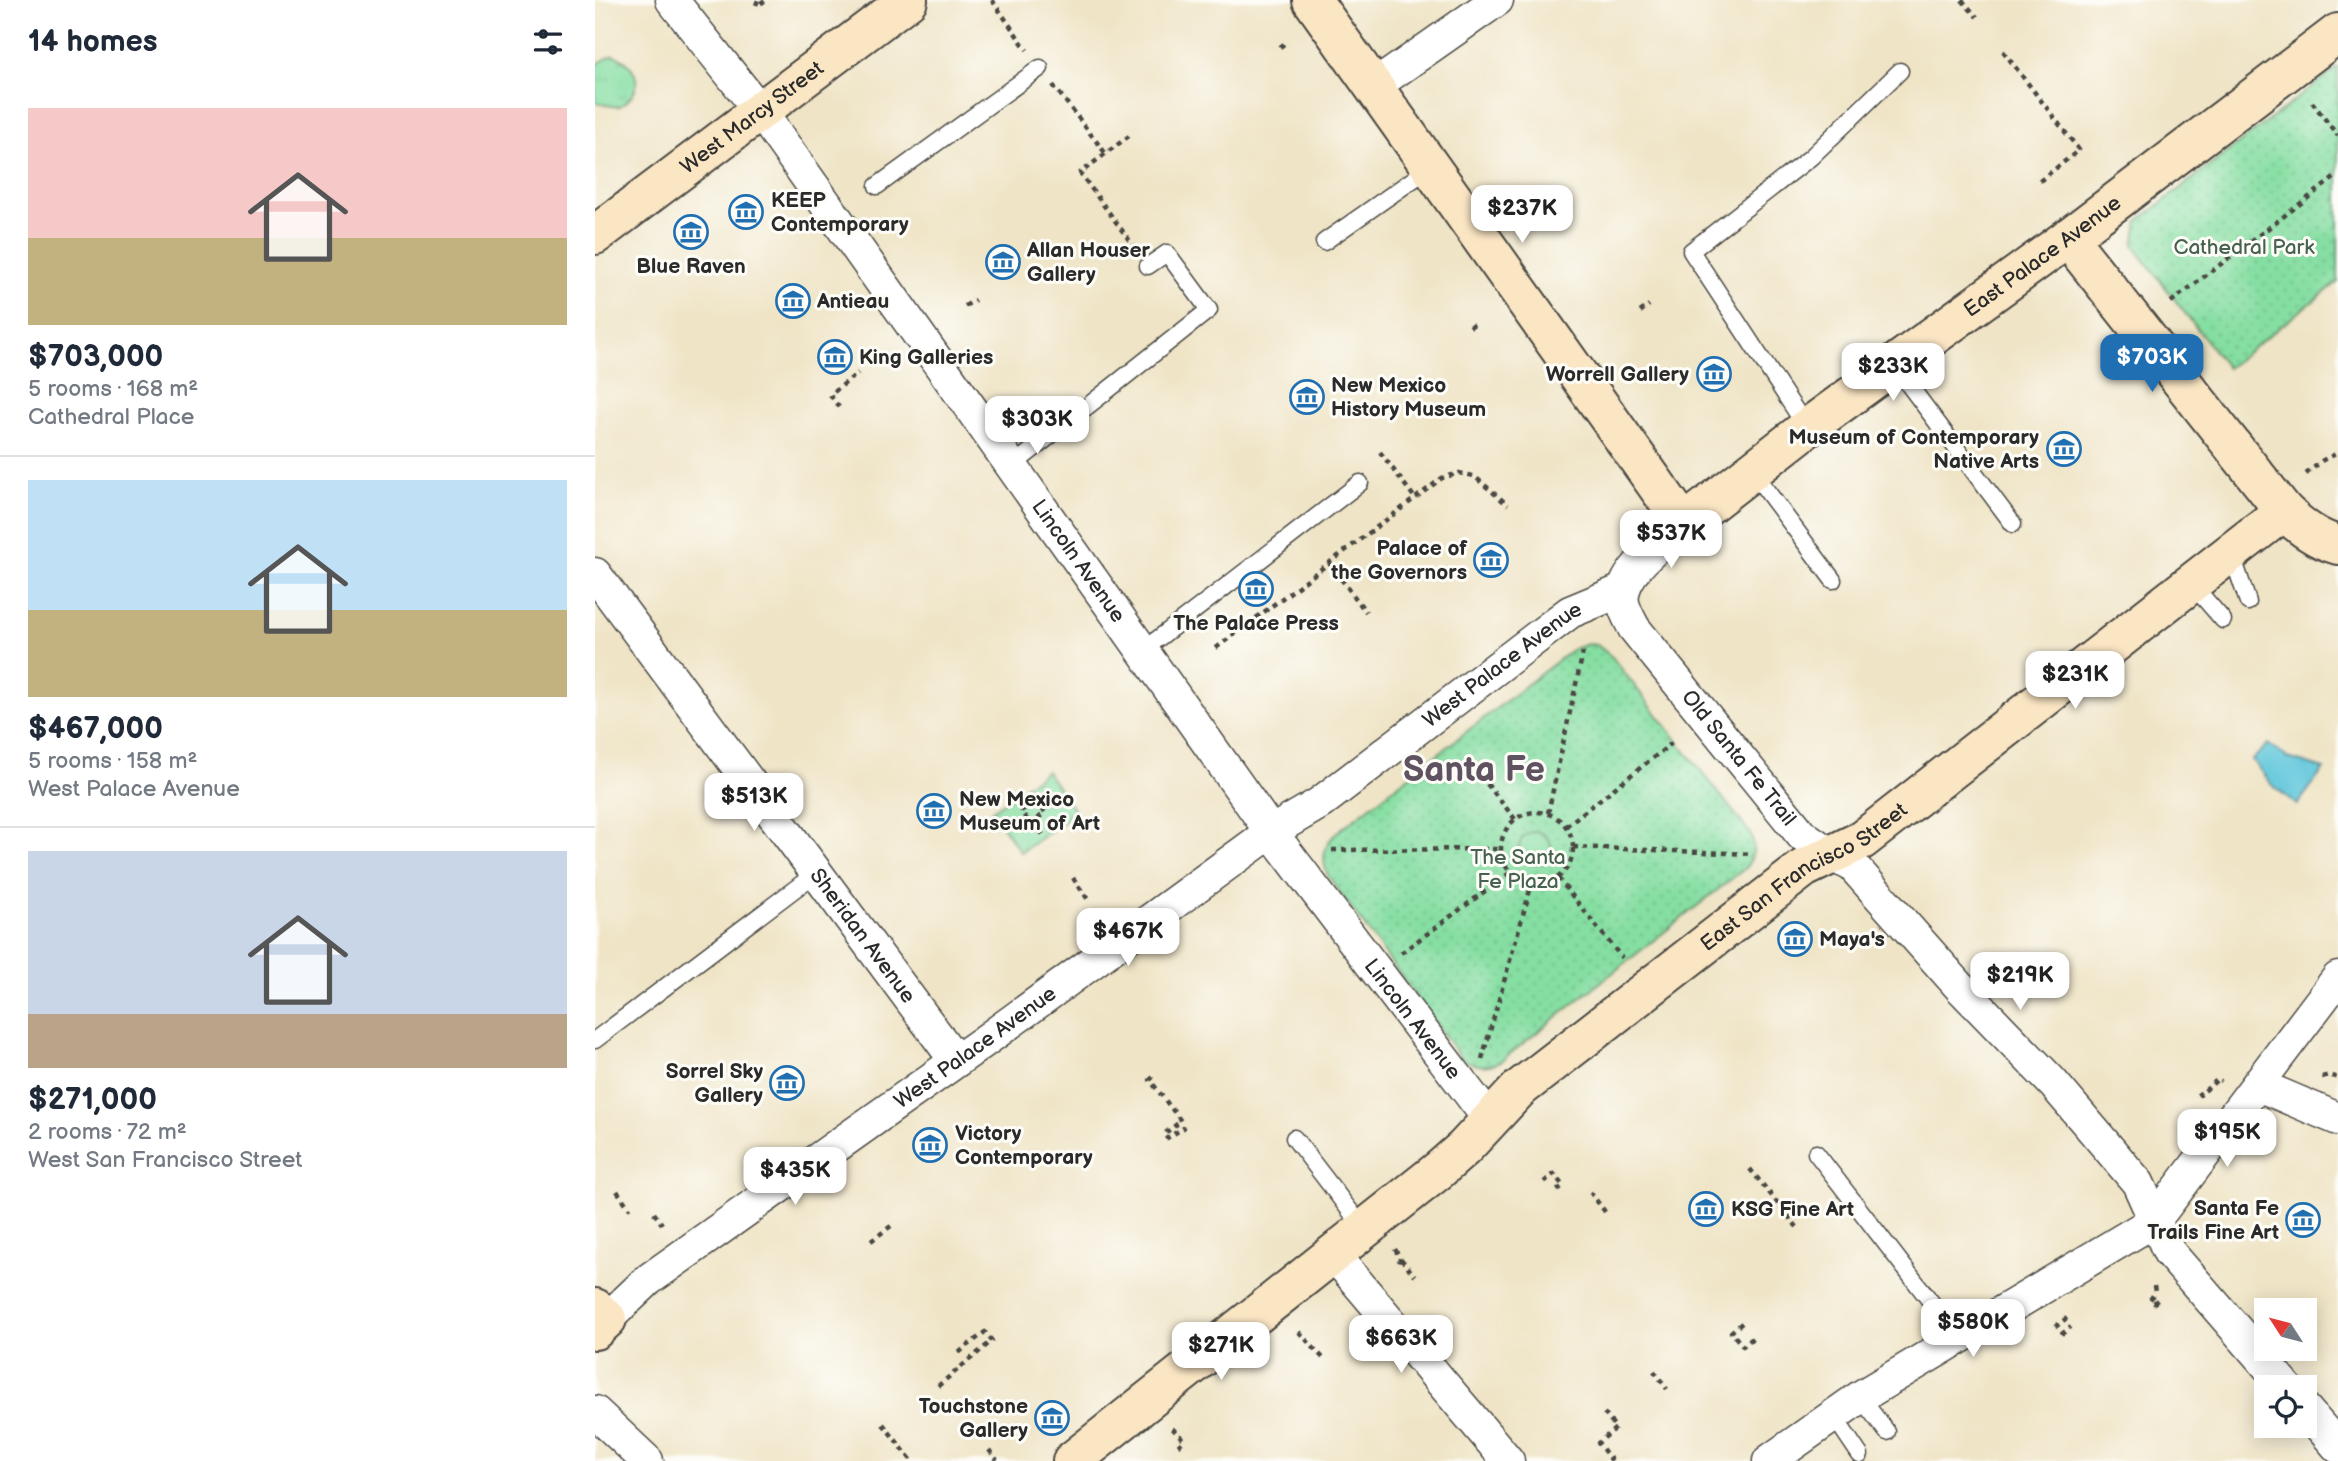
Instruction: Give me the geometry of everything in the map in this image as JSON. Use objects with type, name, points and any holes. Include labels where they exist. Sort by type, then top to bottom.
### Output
[{"type":"street","name":"Lincoln Avenue","points":[[671,0],[760,111],[1271,832],[1489,1119]]},
{"type":"street","name":"West Marcy Street","points":[[595,235],[908,0]]},
{"type":"street","points":[[1312,0],[1684,524]]},
{"type":"street","points":[[1373,87],[1497,0]]},
{"type":"street","name":"East Palace Avenue","points":[[1623,590],[1631,574],[1684,524],[1807,428],[2069,238],[2338,33]]},
{"type":"street","points":[[2069,238],[2284,511],[2301,528],[2320,540],[2338,545]]},
{"type":"street","name":"East San Francisco Street","points":[[1072,1461],[1439,1170],[1464,1148],[1518,1089],[1804,868],[1862,839],[2284,511]]},
{"type":"street","name":"Sheridan Avenue","points":[[595,574],[956,1061]]},
{"type":"street","name":"West Palace Avenue","points":[[599,1319],[648,1280],[1271,832],[1319,803],[1570,612],[1623,590]]},
{"type":"street","name":"Old Santa Fe Trail","points":[[1623,590],[1623,604],[1634,628],[1788,819],[1802,835],[1831,855],[1853,865],[1960,987],[2053,1083],[2138,1183],[2169,1252],[2276,1375]]},
{"type":"street","points":[[1769,1461],[1860,1397],[2154,1221],[2338,978]]},
{"type":"street","points":[[2258,1085],[2338,1119]]},
{"type":"street","points":[[1334,1255],[1508,1461]]},
{"type":"street","points":[[595,1412],[647,1461]]},
{"type":"street","points":[[2317,1423],[2338,1447]]},
{"type":"lane","points":[[877,186],[1040,68]]},
{"type":"lane","points":[[1807,428],[1691,251],[1811,157],[1900,71]]},
{"type":"lane","points":[[1324,242],[1431,167]]},
{"type":"lane","points":[[1012,466],[1209,310],[1167,253],[1148,266]]},
{"type":"lane","points":[[1894,365],[2013,524]]},
{"type":"lane","points":[[1752,471],[1833,580]]},
{"type":"lane","points":[[1143,651],[1360,483]]},
{"type":"lane","points":[[2231,552],[2248,602]]},
{"type":"lane","points":[[2191,583],[2223,620]]},
{"type":"lane","points":[[595,1040],[816,873]]},
{"type":"lane","points":[[1294,1138],[1354,1216]]},
{"type":"lane","points":[[1816,1153],[1958,1337]]},
{"type":"lane","points":[[1860,1397],[1887,1432]]},
{"type":"lane","points":[[1833,1415],[1860,1455]]},
{"type":"path","points":[[1962,0],[1977,17]]},
{"type":"path","points":[[1280,47],[1288,41]]},
{"type":"path","points":[[2003,51],[2079,150],[2036,184]]},
{"type":"path","points":[[2312,102],[2338,136]]},
{"type":"path","points":[[1129,136],[1080,173],[1148,266]]},
{"type":"path","points":[[2171,302],[2338,175]]},
{"type":"path","points":[[965,306],[975,300]]},
{"type":"path","points":[[1640,312],[1649,305]]},
{"type":"path","points":[[1470,327],[1476,322]]},
{"type":"path","points":[[839,407],[830,395],[858,373]]},
{"type":"path","points":[[1380,453],[1415,498]]},
{"type":"path","points":[[2306,474],[2323,460],[2338,453]]},
{"type":"path","points":[[1216,648],[1442,478],[1459,473],[1474,476],[1509,505]]},
{"type":"path","points":[[1329,563],[1366,612]]},
{"type":"path","points":[[1548,813],[1583,652]]},
{"type":"path","points":[[1566,826],[1672,743]]},
{"type":"path","points":[[1487,784],[1515,819]]},
{"type":"path","points":[[1019,791],[1029,806]]},
{"type":"path","points":[[1036,800],[1045,813],[1034,822],[1030,824],[1021,811],[1036,800]]},
{"type":"path","points":[[1537,811],[1558,818],[1566,826],[1573,847],[1571,859],[1558,878],[1545,883],[1532,883],[1511,872],[1504,862],[1501,849],[1503,838],[1515,819],[1537,811]]},
{"type":"path","points":[[1034,822],[1044,836]]},
{"type":"path","points":[[1573,847],[1753,854]]},
{"type":"path","points":[[1332,850],[1501,849]]},
{"type":"path","points":[[1401,953],[1511,872]]},
{"type":"path","points":[[1073,878],[1089,901]]},
{"type":"path","points":[[1558,878],[1622,958]]},
{"type":"path","points":[[1480,1066],[1532,883]]},
{"type":"path","points":[[1153,1077],[1150,1080],[1181,1121],[1164,1134],[1167,1138],[1185,1127]]},
{"type":"path","points":[[2198,1092],[2200,1095],[2218,1079]]},
{"type":"path","points":[[1750,1170],[1797,1227]]},
{"type":"path","points":[[1544,1182],[1554,1174],[1563,1186],[1554,1193]]},
{"type":"path","points":[[617,1191],[630,1209]]},
{"type":"path","points":[[1590,1192],[1606,1213]]},
{"type":"path","points":[[654,1213],[662,1224]]},
{"type":"path","points":[[871,1241],[891,1226]]},
{"type":"path","points":[[1400,1258],[1415,1276]]},
{"type":"path","points":[[2155,1292],[2150,1300],[2154,1303],[2161,1297]]},
{"type":"path","points":[[2067,1318],[2057,1325],[2063,1333],[2071,1326]]},
{"type":"path","points":[[1742,1323],[1731,1332],[1743,1346],[1754,1337]]},
{"type":"path","points":[[938,1386],[992,1341],[985,1332],[956,1355]]},
{"type":"path","points":[[1299,1332],[1324,1359]]},
{"type":"path","points":[[1654,1371],[1667,1390]]},
{"type":"path","points":[[1604,1413],[1616,1428],[1598,1443],[1612,1461]]},
{"type":"path","points":[[883,1424],[912,1461]]},
{"type":"path","points":[[1172,1428],[1184,1440],[1178,1446]]},
{"type":"path","points":[[989,1450],[997,1460]]},
{"type":"green space","points":[[613,55],[629,65],[636,79],[633,94],[618,107],[595,103],[595,65]]},
{"type":"green space","name":"Cathedral Park","points":[[2338,67],[2338,282],[2227,368],[2134,246],[2138,221]]},
{"type":"green space","name":"The Santa Fe Plaza","points":[[1588,644],[1597,645],[1612,657],[1750,833],[1753,843],[1752,857],[1744,869],[1501,1061],[1490,1065],[1475,1065],[1460,1057],[1328,876],[1324,864],[1325,853],[1328,843],[1336,833],[1573,649]]},
{"type":"green space","points":[[1046,771],[1076,813],[1021,852],[991,811]]},
{"type":"green space","points":[[1535,832],[1547,836],[1551,848],[1547,860],[1535,864],[1523,860],[1519,848],[1523,836]]},
{"type":"water","points":[[2268,744],[2288,758],[2324,769],[2297,805],[2271,784],[2252,760]]},
{"type":"place","name":"KEEP Contemporary","points":[[746,212]]},
{"type":"place","name":"Blue Raven","points":[[691,232]]},
{"type":"place","name":"Allan Houser Gallery","points":[[1003,262]]},
{"type":"place","name":"Antieau","points":[[793,301]]},
{"type":"place","name":"King Galleries","points":[[835,357]]},
{"type":"place","name":"Worrell Gallery","points":[[1714,374]]},
{"type":"place","name":"New Mexico History Museum","points":[[1307,397]]},
{"type":"place","name":"Museum of Contemporary Native Arts","points":[[2064,449]]},
{"type":"place","name":"Palace of the Governors","points":[[1491,560]]},
{"type":"place","name":"The Palace Press","points":[[1256,589]]},
{"type":"place","name":"New Mexico Museum of Art","points":[[934,811]]},
{"type":"place","name":"Maya's","points":[[1795,939]]},
{"type":"place","name":"Sorrel Sky Gallery","points":[[787,1083]]},
{"type":"place","name":"Victory Contemporary","points":[[930,1145]]},
{"type":"place","name":"KSG Fine Art","points":[[1706,1209]]},
{"type":"place","name":"Santa Fe Trails Fine Art","points":[[2303,1220]]},
{"type":"place","name":"Touchstone Gallery","points":[[1052,1418]]},
{"type":"district","name":"Santa Fe","points":[[1474,769]]}]
